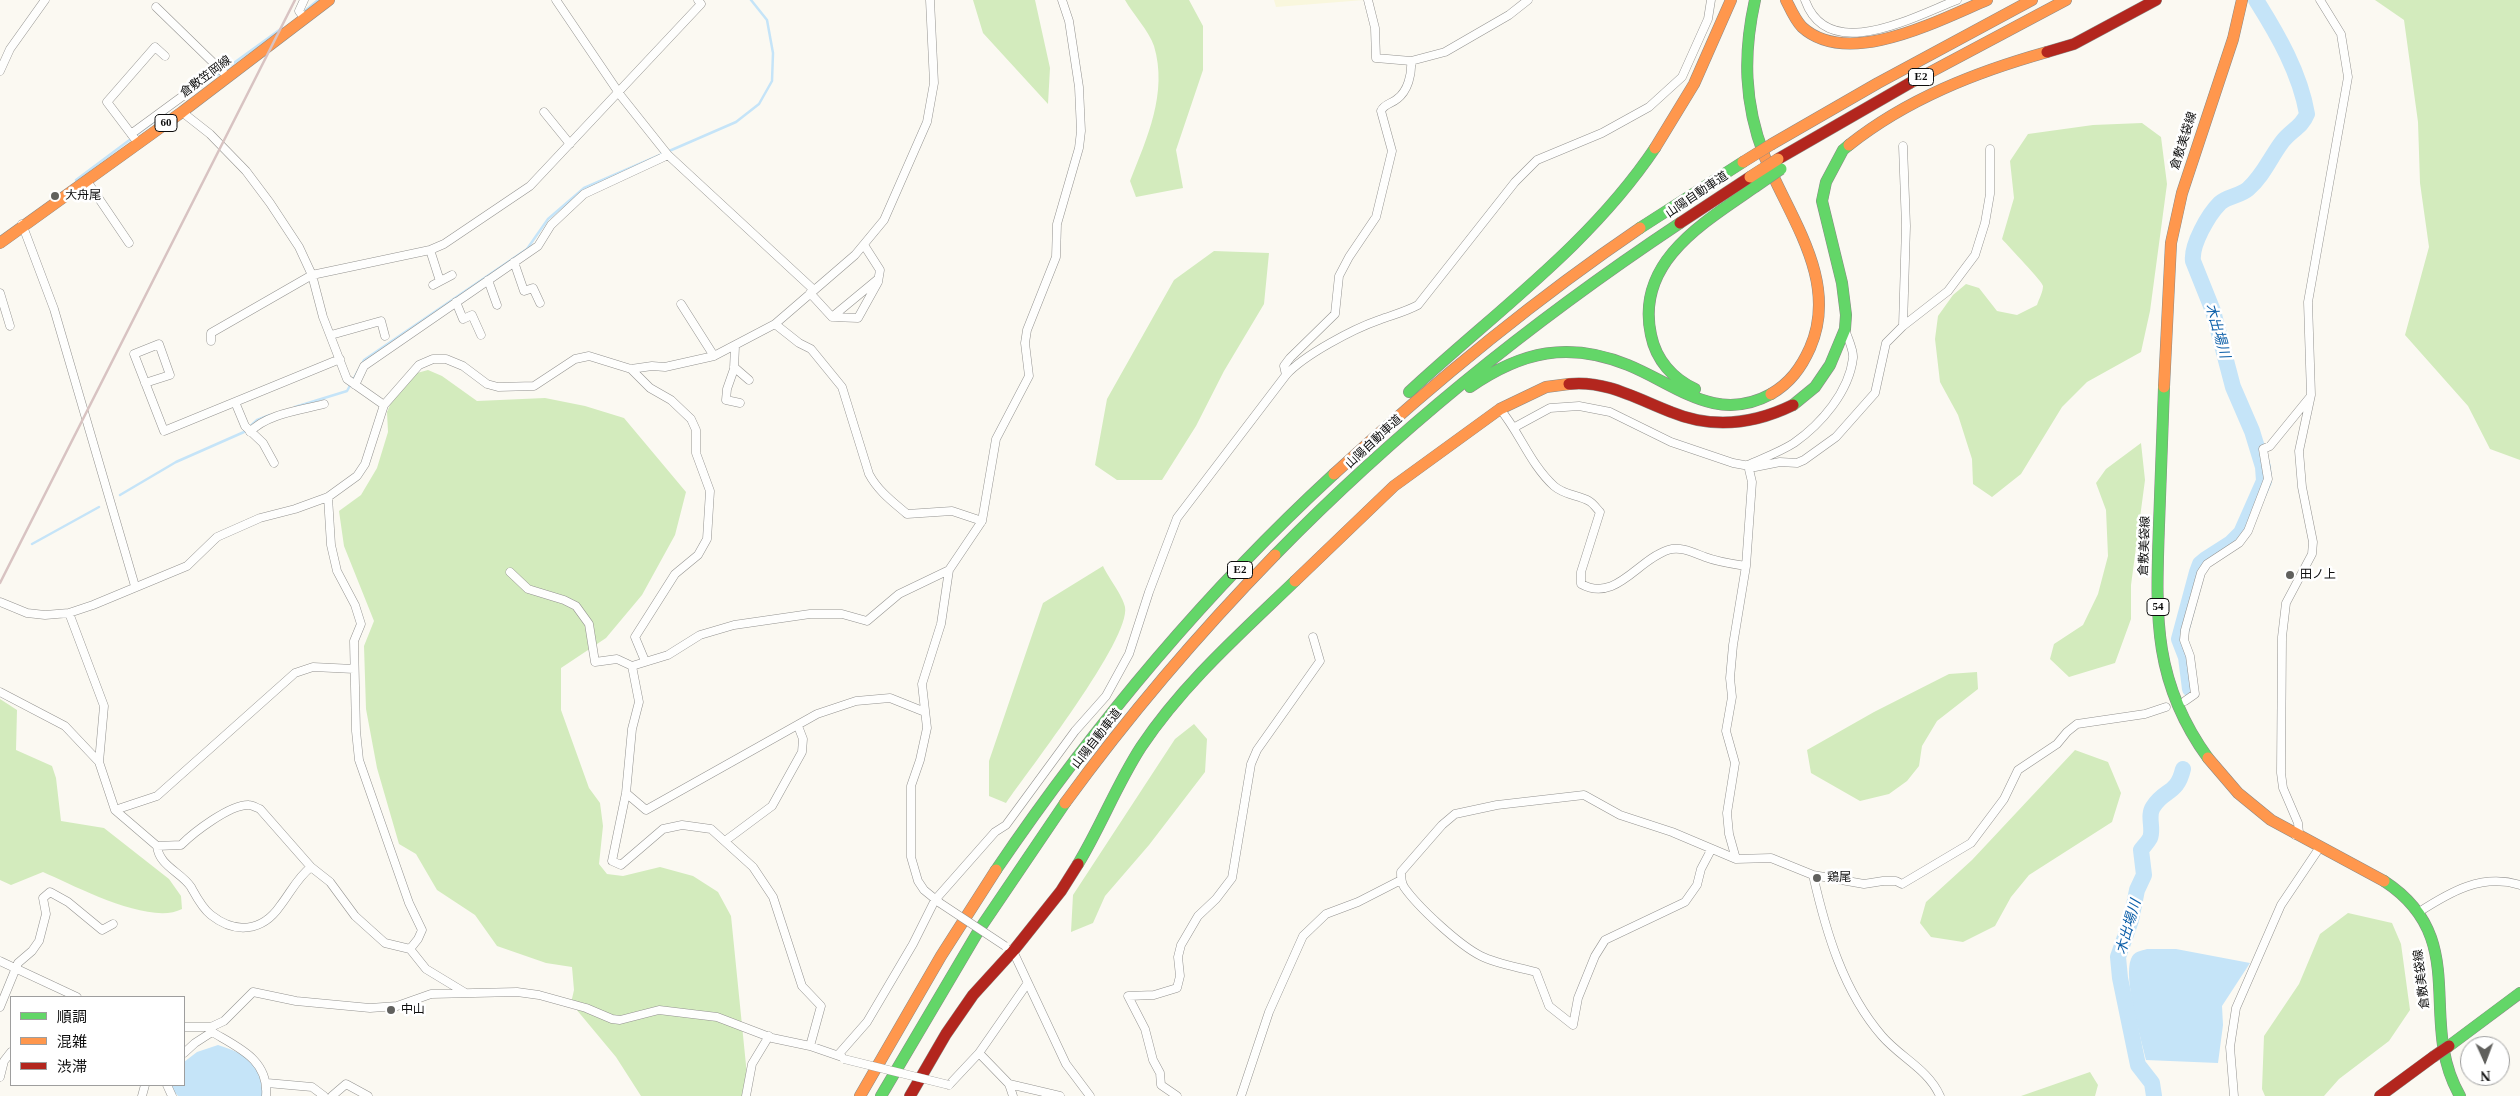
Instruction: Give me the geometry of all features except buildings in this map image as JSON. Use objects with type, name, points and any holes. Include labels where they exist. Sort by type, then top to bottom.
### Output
[{"type":"main road","name":"倉敷笠岡線","points":[[0,242],[22,224],[87,181],[134,138],[182,112],[225,73],[305,19],[329,0]]},
{"type":"main road","points":[[1301,506],[1338,464],[1416,385],[1580,237],[1624,191],[1655,150],[1681,109],[1706,59],[1731,0]]},
{"type":"main road","points":[[1745,0],[1738,33],[1737,58],[1737,85],[1742,119],[1758,167],[1786,224],[1799,256],[1808,287],[1809,315],[1804,341],[1798,355],[1781,376],[1770,384],[1745,394],[1716,395],[1691,387],[1679,380],[1660,360],[1649,335],[1646,320],[1648,300],[1654,279],[1673,252],[1752,182]]},
{"type":"main road","points":[[1411,425],[1451,402],[1493,372],[1522,359],[1549,352],[1588,352],[1614,358],[1685,395],[1718,405],[1741,404],[1764,397],[1784,385],[1801,368],[1814,343],[1819,315],[1818,286],[1805,242],[1767,162],[1751,116],[1746,84],[1746,51],[1755,0]]},
{"type":"main road","points":[[1786,0],[1793,14],[1808,32],[1830,42],[1853,45],[1897,35],[1987,0]]},
{"type":"main road","name":"山陽自動車道","points":[[860,1096],[969,910],[1033,817],[1084,749],[1186,629],[1301,506],[1392,420],[1487,340],[1591,261],[1772,144],[1878,83],[2032,0]]},
{"type":"main road","name":"E2","points":[[1752,182],[1919,78],[2066,0]]},
{"type":"main road","points":[[910,1096],[946,1034],[973,995],[1010,948],[1061,891],[1094,838],[1141,748],[1203,670],[1394,486],[1500,409],[1546,387],[1580,384],[1631,394],[1672,413],[1708,422],[1753,421],[1776,414],[1797,403],[1815,387],[1830,365],[1845,329],[1846,315],[1842,283],[1822,201],[1826,182],[1843,150],[1868,130],[1939,89],[2002,64],[2074,44],[2127,18],[2156,0]]},
{"type":"main road","name":"倉敷美袋線","points":[[2242,0],[2233,39],[2182,193],[2171,243],[2158,610],[2163,661],[2180,711],[2195,738],[2209,759],[2238,793],[2258,811],[2295,835],[2390,884],[2419,912],[2435,953],[2444,1060],[2449,1078],[2460,1096]]},
{"type":"main road","name":"山陽自動車道","points":[[881,1096],[930,1008],[984,920],[1044,832],[1097,760],[1244,586],[1411,425],[1483,364],[1586,286],[1752,182]]},
{"type":"main road","points":[[2380,1096],[2520,992]]},
{"type":"street","points":[[0,71],[10,49],[45,0]]},
{"type":"street","points":[[304,0],[299,11],[305,19]]},
{"type":"street","points":[[556,0],[619,93],[666,152],[812,292],[832,317],[858,318],[879,278],[880,270],[864,245]]},
{"type":"street","points":[[211,341],[211,333],[312,275],[400,258],[430,250],[444,244],[530,186],[701,4],[698,0]]},
{"type":"street","points":[[0,602],[27,613],[69,613],[93,606],[135,586],[187,566],[217,537],[260,518],[295,509],[328,497],[358,476],[365,464],[384,405],[419,366],[433,359],[446,359],[463,366],[487,384],[498,387],[534,386],[575,359],[589,356],[631,369],[652,366],[665,367],[714,356],[775,324],[864,245],[884,220],[927,122],[934,83],[930,0]]},
{"type":"street","points":[[1062,0],[1070,21],[1079,87],[1081,131],[1079,148],[1057,224],[1056,257],[1027,330],[1025,343],[1029,376],[996,439],[982,521],[949,570],[941,624],[922,684],[927,728],[920,760],[910,786],[911,857],[918,881],[937,901],[1010,948],[1066,1064],[1090,1096]]},
{"type":"street","points":[[1368,0],[1375,28],[1376,58],[1412,61],[1445,52],[1509,15],[1528,0]]},
{"type":"street","points":[[841,1057],[868,1022],[937,901],[995,832],[1006,825],[1075,732],[1106,696],[1129,654],[1149,592],[1177,518],[1286,375],[1294,366],[1310,355],[1378,320],[1404,313],[1418,305],[1515,182],[1538,160],[1602,133],[1649,107],[1682,77],[1708,18],[1711,0]]},
{"type":"street","points":[[1805,0],[1816,21],[1825,27],[1860,33],[1885,28],[1956,0]]},
{"type":"street","points":[[2295,835],[2299,833],[2298,823],[2288,803],[2281,773],[2282,637],[2286,603],[2312,554],[2313,542],[2302,487],[2299,451],[2311,395],[2308,302],[2348,77],[2341,34],[2320,0]]},
{"type":"street","points":[[156,7],[225,73]]},
{"type":"street","points":[[165,56],[155,47],[107,102],[134,138],[191,90]]},
{"type":"street","points":[[1286,375],[1284,366],[1290,358],[1335,314],[1339,276],[1349,256],[1376,217],[1393,147],[1380,111],[1382,107],[1396,100],[1402,93],[1410,78],[1412,61]]},
{"type":"street","points":[[182,112],[210,134],[246,171],[299,247],[312,275],[331,335],[351,382],[384,405]]},
{"type":"street","points":[[544,112],[570,144]]},
{"type":"street","points":[[1903,146],[1906,226],[1903,326]]},
{"type":"street","points":[[1515,428],[1550,408],[1579,406],[1610,412],[1671,442],[1733,463],[1755,467],[1780,462],[1796,463],[1836,437],[1875,394],[1886,343],[1903,326],[1948,291],[1975,255],[1985,222],[1990,194],[1990,149]]},
{"type":"street","points":[[351,382],[364,366],[538,246],[551,225],[584,194],[666,152]]},
{"type":"street","points":[[87,181],[129,243]]},
{"type":"street","points":[[22,224],[54,308],[135,586]]},
{"type":"street","points":[[430,250],[437,283],[452,276]]},
{"type":"street","points":[[514,262],[524,291],[533,288],[540,303]]},
{"type":"street","points":[[832,317],[879,278]]},
{"type":"street","points":[[488,280],[497,305]]},
{"type":"street","points":[[0,293],[10,326]]},
{"type":"street","points":[[456,302],[463,319],[472,315],[481,335]]},
{"type":"street","points":[[681,304],[714,356]]},
{"type":"street","points":[[331,335],[381,321],[385,336]]},
{"type":"street","points":[[775,324],[799,343],[811,349],[842,387],[869,474],[876,486],[907,514],[952,511],[982,521]]},
{"type":"street","points":[[1748,465],[1793,444],[1836,402],[1847,380],[1854,357],[1845,329]]},
{"type":"street","points":[[145,383],[170,375],[159,344],[134,354],[145,383],[164,431],[340,359]]},
{"type":"street","points":[[735,346],[734,367],[726,400],[740,402]]},
{"type":"street","points":[[647,359],[652,366]]},
{"type":"street","points":[[734,367],[749,380]]},
{"type":"street","points":[[631,369],[650,388],[672,400],[691,419],[696,430],[696,454],[710,491],[707,539],[698,555],[675,574],[635,637],[645,661]]},
{"type":"street","points":[[2184,701],[2195,694],[2190,656],[2184,640],[2201,573],[2207,564],[2239,543],[2248,531],[2268,479],[2263,449],[2270,446],[2311,395]]},
{"type":"street","points":[[235,402],[248,429],[262,443],[274,463]]},
{"type":"street","points":[[248,429],[270,419],[324,404]]},
{"type":"street","points":[[1500,409],[1515,428],[1536,468],[1555,487],[1574,497],[1590,501],[1600,512],[1581,572],[1581,584],[1593,591],[1611,587],[1668,550],[1698,553],[1705,557],[1746,566]]},
{"type":"street","points":[[1736,859],[1729,834],[1726,813],[1735,763],[1726,731],[1732,697],[1730,678],[1733,645],[1746,566],[1752,482],[1748,465]]},
{"type":"street","points":[[328,497],[331,545],[337,571],[356,605],[361,624],[354,641],[359,760],[409,903],[422,930],[410,949]]},
{"type":"street","points":[[510,572],[528,589],[564,600],[576,606],[589,624],[595,662],[618,659],[632,666],[668,655],[700,635],[734,624],[810,614],[842,614],[867,621],[899,594],[949,570]]},
{"type":"street","points":[[69,613],[104,706],[99,762],[115,810],[157,846],[162,858],[187,881],[210,914],[233,927],[243,929],[252,927],[266,919],[280,907],[296,882],[311,867]]},
{"type":"street","points":[[1178,1096],[1161,1085],[1160,1073],[1153,1060],[1145,1029],[1128,996],[1154,995],[1177,988],[1180,976],[1178,957],[1181,945],[1198,916],[1216,899],[1232,878],[1251,764],[1257,750],[1320,660],[1313,637]]},
{"type":"street","points":[[632,666],[639,702],[632,729],[626,793],[612,861],[621,865],[663,830],[682,825],[711,829],[726,841],[753,868],[773,897],[802,986],[820,1006],[810,1046]]},
{"type":"street","points":[[115,810],[157,796],[294,673],[313,667],[354,669]]},
{"type":"street","points":[[0,692],[65,726],[99,762]]},
{"type":"street","points":[[626,793],[646,810],[817,714],[856,701],[890,698],[925,712]]},
{"type":"street","points":[[1712,850],[1701,869],[1697,885],[1684,902],[1605,940],[1595,956],[1578,998],[1572,1025],[1549,1006],[1536,972],[1481,956],[1448,932],[1428,913],[1401,880],[1401,872],[1442,825],[1455,814],[1497,805],[1584,795],[1620,815],[1672,832],[1736,859],[1771,858],[1813,875],[1864,884],[1882,881],[1896,881],[1902,884],[1971,843],[2004,799],[2018,770],[2057,744],[2077,724],[2145,714],[2166,707]]},
{"type":"street","points":[[726,841],[772,806],[802,752],[803,739],[798,726]]},
{"type":"street","points":[[157,846],[181,845],[195,831],[238,807],[248,805],[260,809],[311,867],[330,882],[356,916],[385,943],[410,949],[426,969],[464,992]]},
{"type":"street","points":[[2234,1096],[2230,1047],[2236,1008],[2281,905],[2320,847]]},
{"type":"street","points":[[1813,875],[1838,964],[1862,1010],[1893,1049],[1920,1068],[1934,1083],[1940,1096]]},
{"type":"street","points":[[1241,1096],[1269,1012],[1303,936],[1312,925],[1326,914],[1358,902],[1401,880]]},
{"type":"street","points":[[2419,912],[2445,895],[2482,881],[2508,882],[2520,886]]},
{"type":"street","points":[[0,1007],[18,963],[39,942],[46,914],[42,898],[50,892],[68,902],[102,930],[113,924]]},
{"type":"street","points":[[0,961],[75,996]]},
{"type":"street","points":[[185,1052],[194,1042],[224,1021],[253,992],[296,1001],[370,1008],[397,1006],[431,994],[517,992],[539,995],[586,1008],[612,1020],[620,1020],[659,1010],[709,1016],[841,1057],[949,1085],[979,1054],[1027,984]]},
{"type":"street","points":[[185,1027],[211,1029],[253,1058],[264,1071],[267,1083],[266,1096]]},
{"type":"street","points":[[746,1096],[752,1064],[769,1036]]},
{"type":"street","points":[[0,1077],[4,1061],[10,1053]]},
{"type":"street","points":[[979,1054],[1009,1084],[1013,1096]]},
{"type":"street","points":[[267,1083],[312,1087],[324,1096]]},
{"type":"street","points":[[332,1096],[346,1084],[368,1096]]},
{"type":"street","points":[[1009,1084],[1060,1096]]},
{"type":"shaded area","points":[[1274,0],[1364,0],[1276,7]]},
{"type":"green space","points":[[973,0],[1035,0],[1050,68],[1048,104],[983,33]]},
{"type":"green space","points":[[1125,0],[1189,0],[1203,26],[1203,70],[1176,150],[1183,188],[1136,197],[1130,181],[1154,115],[1159,81],[1158,64],[1152,40]]},
{"type":"green space","points":[[2375,0],[2520,0],[2520,460],[2490,449],[2468,406],[2405,335],[2429,247],[2420,183],[2418,122],[2404,20]]},
{"type":"green space","points":[[2142,123],[2161,137],[2167,184],[2150,311],[2141,352],[2087,382],[2062,407],[2021,474],[1992,497],[1973,484],[1972,459],[1958,415],[1940,382],[1935,339],[1938,316],[1953,295],[1966,284],[1979,288],[1997,311],[2017,315],[2037,305],[2043,286],[2032,271],[2002,239],[2014,198],[2010,161],[2028,134],[2093,125]]},
{"type":"green space","points":[[1214,251],[1269,253],[1264,304],[1224,371],[1196,426],[1162,480],[1117,480],[1095,465],[1107,399],[1174,280]]},
{"type":"green space","points":[[428,370],[442,376],[477,401],[545,398],[585,406],[624,418],[686,492],[675,535],[642,595],[606,638],[561,668],[561,710],[589,788],[600,803],[603,826],[599,864],[607,874],[623,876],[660,867],[693,876],[718,892],[731,916],[748,1085],[745,1096],[641,1096],[616,1057],[571,1003],[574,990],[572,967],[546,963],[497,946],[475,915],[437,890],[416,854],[399,844],[377,768],[366,709],[364,646],[374,621],[344,546],[339,511],[361,495],[377,468],[388,432],[387,412],[393,398],[417,373]]},
{"type":"green space","points":[[2141,443],[2145,480],[2131,585],[2131,619],[2115,663],[2069,677],[2050,659],[2054,644],[2083,625],[2098,594],[2108,556],[2106,510],[2096,483],[2106,469]]},
{"type":"green space","points":[[1103,566],[1125,607],[1123,623],[1112,647],[1076,705],[1006,803],[989,796],[989,761],[1043,603]]},
{"type":"green space","points":[[1977,672],[1978,689],[1937,721],[1922,746],[1919,766],[1907,781],[1889,794],[1860,801],[1811,773],[1807,750],[1874,712],[1949,674]]},
{"type":"green space","points":[[0,699],[17,710],[16,750],[52,766],[56,778],[61,821],[104,828],[169,879],[181,896],[182,909],[168,913],[132,908],[112,902],[43,872],[11,885],[0,880]]},
{"type":"green space","points":[[1194,724],[1207,739],[1205,772],[1149,845],[1105,896],[1093,923],[1071,932],[1073,895],[1175,739]]},
{"type":"green space","points":[[2075,750],[2108,762],[2121,793],[2112,822],[2029,875],[2011,897],[1995,926],[1963,942],[1931,937],[1920,923],[1926,902],[1972,860]]},
{"type":"green space","points":[[2348,913],[2392,923],[2401,944],[2410,1010],[2389,1041],[2339,1079],[2324,1096],[2265,1096],[2262,1089],[2264,1036],[2299,984],[2320,934]]},
{"type":"green space","points":[[2090,1072],[2098,1085],[2095,1096],[2021,1096]]},
{"type":"water","points":[[2147,949],[2176,949],[2250,963],[2222,1006],[2223,1025],[2218,1063],[2146,1060],[2131,994],[2129,968],[2134,954]]},
{"type":"water","points":[[218,1045],[245,1056],[261,1075],[263,1096],[178,1096],[172,1089],[172,1086],[185,1086],[185,1061],[197,1052]]},
{"type":"waterway","points":[[306,10],[318,0]]},
{"type":"waterway","points":[[295,407],[347,391],[364,360],[527,249],[548,219],[584,188],[736,122],[759,104],[772,81],[773,53],[767,20],[751,0]]},
{"type":"waterway","name":"木出場川","points":[[2190,689],[2186,657],[2179,639],[2197,572],[2200,564],[2231,543],[2241,533],[2264,481],[2263,467],[2252,431],[2233,387],[2213,311],[2193,261],[2193,254],[2201,230],[2215,208],[2223,201],[2245,191],[2253,184],[2282,142],[2302,122],[2307,114],[2294,69],[2256,0]]},
{"type":"waterway","points":[[191,94],[282,28]]},
{"type":"waterway","points":[[76,180],[167,112]]},
{"type":"waterway","points":[[120,495],[176,462],[244,432],[257,420],[270,415]]},
{"type":"waterway","points":[[32,544],[99,507]]},
{"type":"waterway","name":"木出場川","points":[[2154,1096],[2152,1083],[2138,1065],[2120,978],[2118,957],[2131,920],[2137,890],[2144,875],[2141,850],[2151,834],[2151,811],[2157,801],[2174,788],[2183,769]]},
{"type":"railway","points":[[0,583],[295,0]]},
{"type":"traffic: fast","points":[[1755,0],[1747,59],[1749,97],[1757,136],[1764,155]]},
{"type":"traffic: fast","points":[[1793,405],[1815,387],[1830,365],[1845,329],[1846,315],[1842,283],[1822,201],[1826,182],[1843,150],[1849,145]]},
{"type":"traffic: fast","points":[[1409,392],[1540,277],[1571,247],[1601,216],[1655,148]]},
{"type":"traffic: fast","points":[[1640,228],[1743,162]]},
{"type":"traffic: fast","points":[[1755,187],[1781,169]]},
{"type":"traffic: fast","points":[[1695,389],[1680,380],[1667,368],[1653,344],[1649,309],[1653,286],[1663,266],[1695,230],[1755,187]]},
{"type":"traffic: fast","points":[[1275,555],[1370,464],[1469,378],[1572,298],[1680,223]]},
{"type":"traffic: fast","points":[[1470,387],[1508,365],[1527,358],[1566,352],[1586,353],[1628,365],[1680,391],[1715,403],[1732,405],[1751,402],[1771,394]]},
{"type":"traffic: fast","points":[[2164,387],[2158,557],[2158,618],[2161,646],[2176,702],[2190,730],[2208,758]]},
{"type":"traffic: fast","points":[[996,870],[1072,764],[1154,662],[1241,565],[1334,474]]},
{"type":"traffic: fast","points":[[1078,864],[1132,761],[1157,724],[1214,660],[1295,581]]},
{"type":"traffic: fast","points":[[881,1096],[979,930],[1065,803]]},
{"type":"traffic: fast","points":[[2384,881],[2411,904],[2427,928],[2436,954],[2442,1038],[2448,1067],[2460,1096]]},
{"type":"traffic: fast","points":[[2449,1046],[2520,993]]},
{"type":"traffic: slow","points":[[0,243],[182,112],[329,0]]},
{"type":"traffic: slow","points":[[1655,148],[1694,84],[1731,0]]},
{"type":"traffic: slow","points":[[1786,0],[1802,27],[1821,39],[1844,43],[1868,42],[1894,37],[1944,19],[1987,0]]},
{"type":"traffic: slow","points":[[1772,144],[1878,83],[2032,0]]},
{"type":"traffic: slow","points":[[1910,83],[2066,0]]},
{"type":"traffic: slow","points":[[2164,387],[2171,243],[2182,193],[2233,39],[2242,0]]},
{"type":"traffic: slow","points":[[1849,145],[1894,114],[1943,89],[1994,68],[2047,52]]},
{"type":"traffic: slow","points":[[1743,162],[1772,144]]},
{"type":"traffic: slow","points":[[1764,155],[1807,249],[1815,273],[1819,298],[1818,323],[1807,355],[1789,380],[1771,394]]},
{"type":"traffic: slow","points":[[1750,177],[1778,159]]},
{"type":"traffic: slow","points":[[1334,474],[1407,408],[1482,345],[1560,285],[1640,228]]},
{"type":"traffic: slow","points":[[1295,581],[1394,486],[1500,409],[1546,387],[1569,384]]},
{"type":"traffic: slow","points":[[1065,803],[1114,738],[1166,675],[1219,614],[1275,555]]},
{"type":"traffic: slow","points":[[2208,758],[2238,793],[2271,820],[2384,881]]},
{"type":"traffic: slow","points":[[860,1096],[941,956],[996,870]]},
{"type":"traffic: jam","points":[[2047,52],[2074,44],[2156,0]]},
{"type":"traffic: jam","points":[[1778,159],[1910,83]]},
{"type":"traffic: jam","points":[[1680,223],[1750,177]]},
{"type":"traffic: jam","points":[[1569,384],[1596,385],[1609,388],[1671,412],[1702,421],[1733,422],[1748,420],[1793,405]]},
{"type":"traffic: jam","points":[[910,1096],[946,1034],[973,995],[1014,950],[1061,891],[1078,864]]},
{"type":"traffic: jam","points":[[2433,1057],[2449,1046]]},
{"type":"traffic: jam","points":[[2380,1096],[2433,1057]]},
{"type":"place","name":"大舟尾","points":[[55,196]]},
{"type":"place","name":"田ノ上","points":[[2290,575]]},
{"type":"place","name":"鶏尾","points":[[1817,878]]},
{"type":"place","name":"中山","points":[[391,1010]]}]
